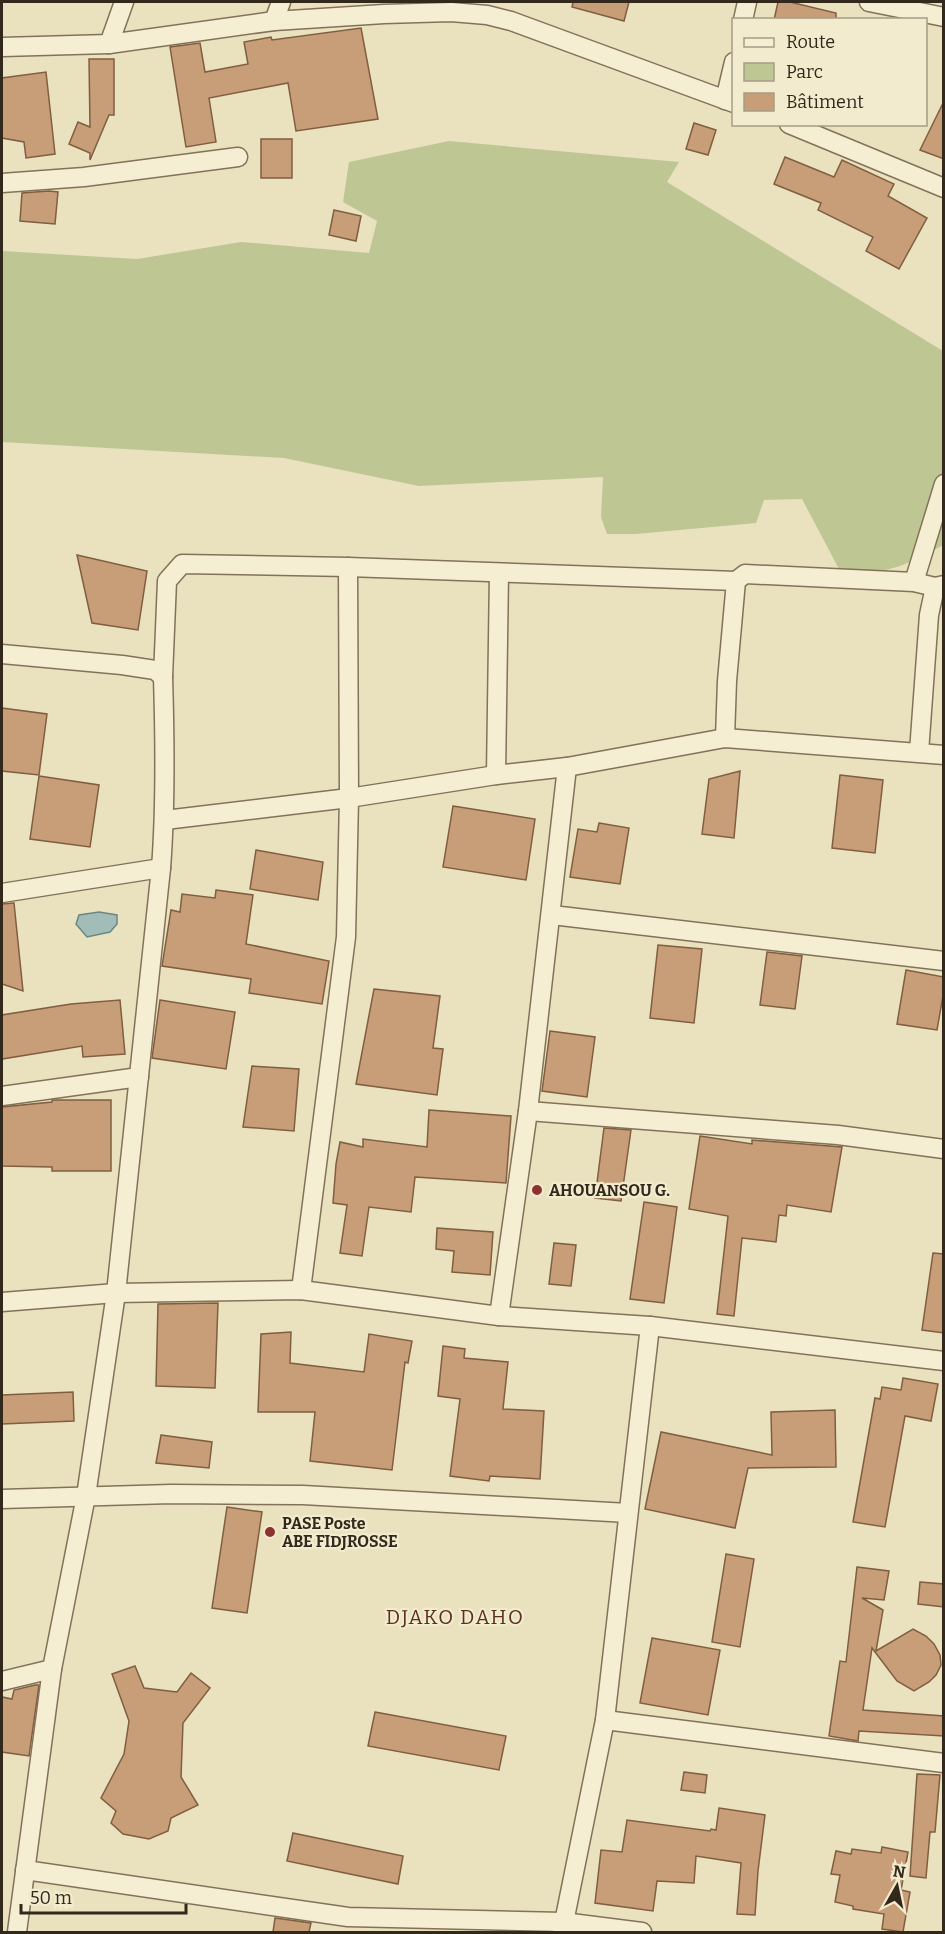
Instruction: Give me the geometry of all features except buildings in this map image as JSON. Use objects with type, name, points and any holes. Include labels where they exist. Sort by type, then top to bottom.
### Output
[{"type":"street","points":[[108,2],[116,22]]},
{"type":"street","points":[[110,44],[124,2]]},
{"type":"street","points":[[274,21],[281,2]]},
{"type":"street","points":[[743,18],[747,2]]},
{"type":"street","points":[[869,2],[944,17]]},
{"type":"street","points":[[2,47],[110,44],[274,21],[451,12],[487,15],[511,21],[729,101],[732,78]]},
{"type":"street","points":[[794,126],[944,188]]},
{"type":"street","points":[[2,183],[84,177],[238,157]]},
{"type":"street","points":[[914,582],[944,484]]},
{"type":"street","points":[[17,1932],[52,1669],[86,1496],[116,1293],[165,820],[163,677],[167,581],[182,564],[348,567],[736,581],[746,574],[914,582],[939,586],[929,615],[919,752]]},
{"type":"street","points":[[301,1290],[345,937],[349,798],[348,567]]},
{"type":"street","points":[[496,775],[499,573]]},
{"type":"street","points":[[725,738],[727,681],[736,581]]},
{"type":"street","points":[[2,654],[137,667],[155,670],[163,677]]},
{"type":"street","points":[[165,820],[349,798],[496,775],[567,767],[725,738],[944,755]]},
{"type":"street","points":[[500,1316],[552,915],[567,767]]},
{"type":"street","points":[[2,893],[161,868]]},
{"type":"street","points":[[552,915],[944,961]]},
{"type":"street","points":[[2,1096],[139,1077]]},
{"type":"street","points":[[528,1111],[838,1135],[944,1149]]},
{"type":"street","points":[[2,1302],[116,1293],[301,1290],[500,1316],[650,1326],[944,1361]]},
{"type":"street","points":[[563,1927],[604,1720],[650,1326]]},
{"type":"street","points":[[2,1499],[171,1494],[303,1495],[628,1513]]},
{"type":"street","points":[[2,1681],[52,1669]]},
{"type":"street","points":[[604,1720],[944,1763]]},
{"type":"street","points":[[25,1870],[348,1917],[642,1932]]},
{"type":"green space","points":[[449,141],[679,162],[667,182],[943,351],[943,545],[894,568],[859,573],[839,569],[802,499],[764,500],[756,523],[636,534],[607,534],[601,517],[603,477],[419,486],[284,458],[2,442],[2,251],[137,259],[241,242],[369,253],[377,221],[343,202],[349,162]]},
{"type":"water","points":[[99,912],[117,915],[117,924],[110,932],[87,937],[76,924],[79,915]]},
{"type":"place","name":"AHOUANSOU G.","points":[[537,1190]]},
{"type":"place","name":"PASE Poste ABE FIDJROSSE","points":[[270,1532]]},
{"type":"district","name":"DJAKO DAHO","points":[[455,1617]]}]
